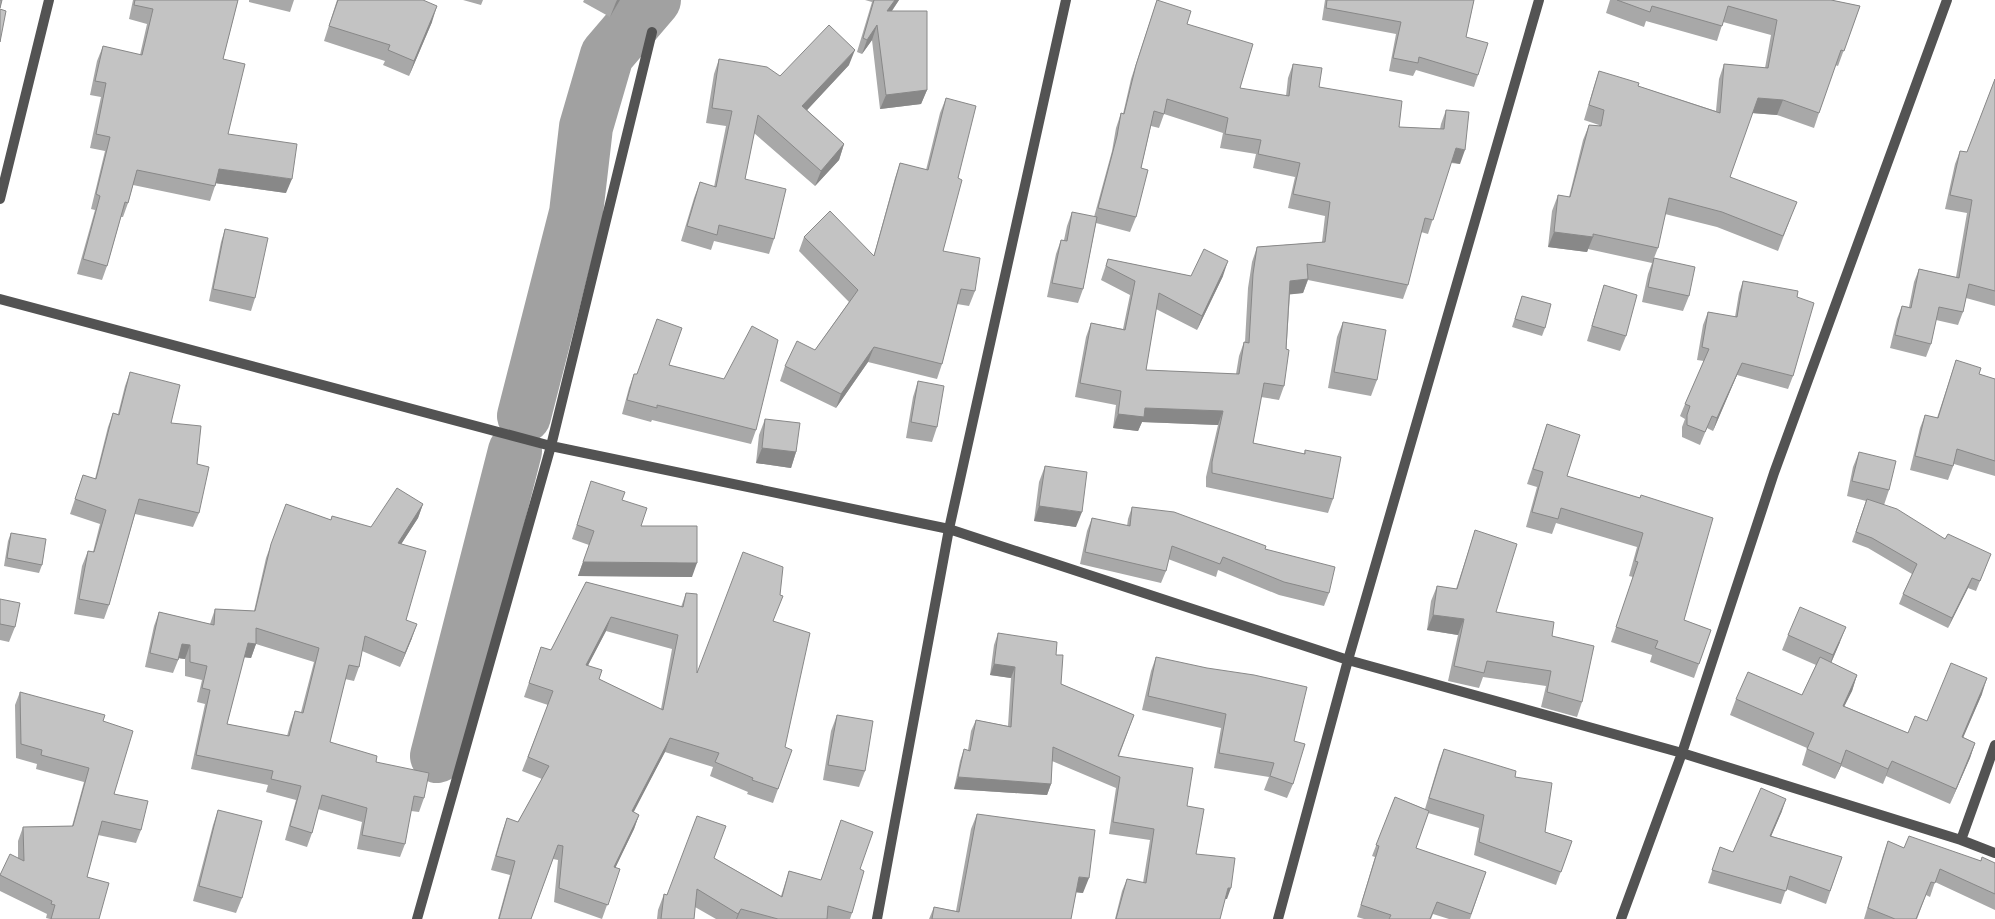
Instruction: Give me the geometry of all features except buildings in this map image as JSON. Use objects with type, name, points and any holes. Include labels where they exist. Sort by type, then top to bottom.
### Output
[{"type":"street","points":[[0,199],[49,0]]},
{"type":"street","points":[[877,919],[949,529],[1066,0]]},
{"type":"street","points":[[1278,919],[1348,660],[1539,0]]},
{"type":"street","points":[[1622,919],[1682,753],[1774,473],[1947,0]]},
{"type":"street","points":[[417,919],[551,446],[652,32]]},
{"type":"street","points":[[0,299],[551,446],[949,529],[1348,660],[1682,753],[1961,840],[1995,853]]},
{"type":"street","points":[[1961,840],[1995,744]]},
{"type":"waterway","points":[[524,416],[576,213],[586,127],[607,55],[654,0]]},
{"type":"waterway","points":[[437,756],[515,451]]}]
